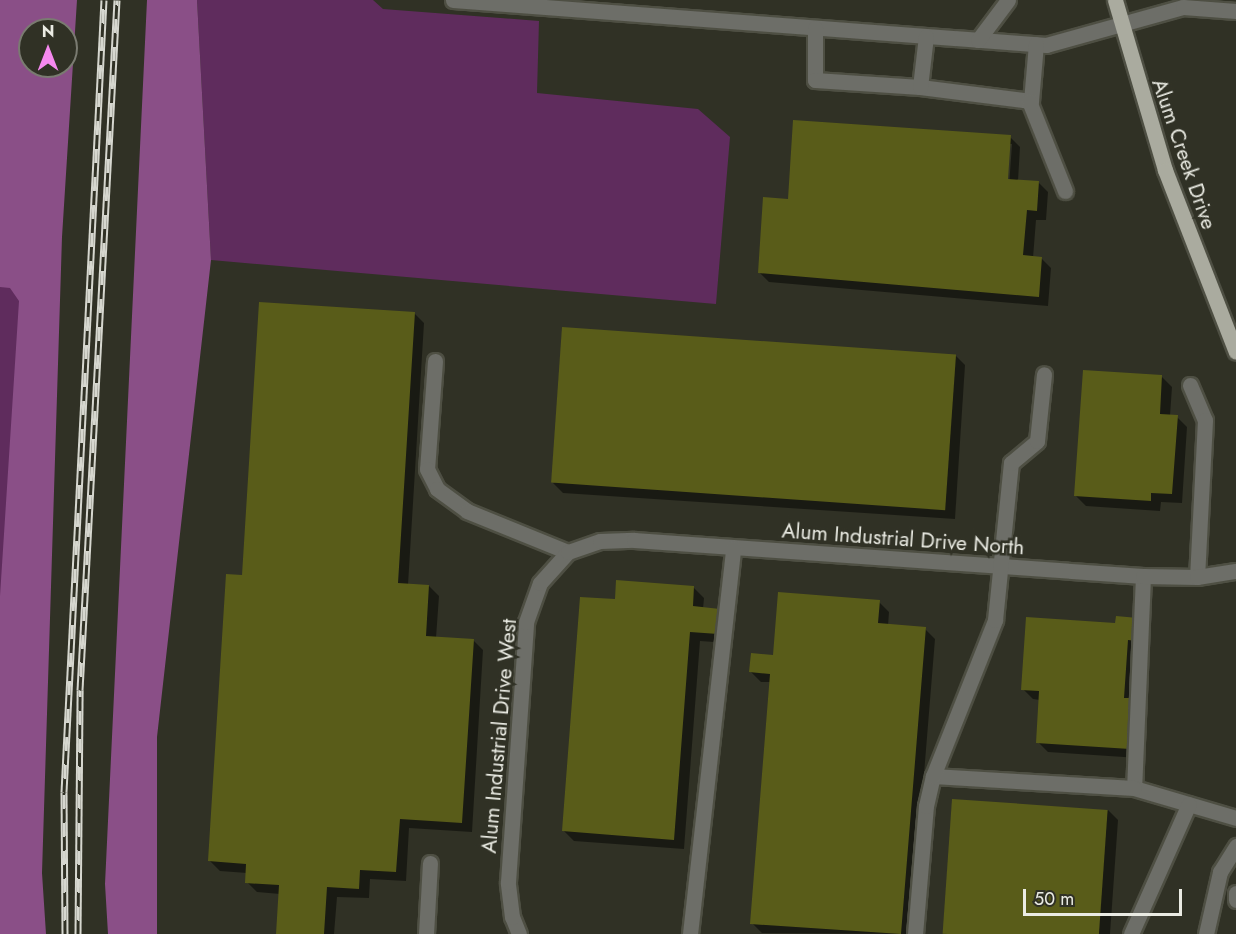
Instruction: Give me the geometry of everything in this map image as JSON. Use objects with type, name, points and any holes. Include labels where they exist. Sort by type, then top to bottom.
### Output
[{"type":"main road","name":"Alum Creek Drive","points":[[1115,0],[1165,170],[1236,352]]},
{"type":"street","points":[[453,0],[1046,45],[1183,7],[1236,11]]},
{"type":"street","points":[[978,40],[1008,0]]},
{"type":"street","points":[[815,28],[815,80],[920,87],[1029,101]]},
{"type":"street","points":[[920,87],[926,36]]},
{"type":"street","points":[[1036,44],[1029,101],[1065,190]]},
{"type":"street","points":[[435,361],[427,469],[437,489],[467,511],[568,552]]},
{"type":"street","points":[[915,934],[926,806],[933,776],[995,620],[1011,463],[1037,441],[1044,374]]},
{"type":"street","points":[[1190,385],[1205,420],[1197,577]]},
{"type":"street","name":"Alum Industrial Drive North","points":[[568,552],[612,541],[1143,576],[1197,577],[1236,571]]},
{"type":"street","points":[[690,934],[733,548]]},
{"type":"street","name":"Alum Industrial Drive West","points":[[519,934],[512,917],[508,882],[526,622],[540,583],[568,552]]},
{"type":"street","points":[[1134,788],[1143,576]]},
{"type":"street","points":[[933,776],[1134,788],[1236,818]]},
{"type":"street","points":[[1131,934],[1189,804]]},
{"type":"street","points":[[1206,934],[1220,872],[1236,846]]},
{"type":"street","points":[[426,934],[430,863]]},
{"type":"street","points":[[1236,893],[1236,900]]},
{"type":"shaded area","points":[[0,0],[18,18],[18,78],[28,78],[0,846]]},
{"type":"shaded area","points":[[0,0],[77,0],[76,18],[18,18],[18,78],[72,78],[62,237],[42,873],[46,934],[0,934],[0,596],[19,301],[10,288],[0,287]]},
{"type":"shaded area","points":[[147,0],[197,0],[211,260],[157,737],[157,934],[108,934],[105,884]]},
{"type":"shaded area","points":[[197,0],[373,0],[383,9],[539,21],[537,93],[698,109],[730,137],[716,304],[211,260]]},
{"type":"building","points":[[793,120],[1011,135],[1008,179],[1039,181],[1037,211],[1027,210],[1023,255],[1042,257],[1039,297],[758,273],[763,197],[788,199]]},
{"type":"building","points":[[259,302],[415,312],[398,583],[429,585],[426,636],[474,639],[462,823],[400,819],[396,872],[360,870],[359,889],[327,887],[324,934],[276,934],[279,885],[245,883],[246,864],[208,861],[226,574],[242,575]]},
{"type":"building","points":[[562,327],[956,355],[945,510],[551,483]]},
{"type":"building","points":[[1083,370],[1162,375],[1160,414],[1178,415],[1172,494],[1151,493],[1151,501],[1074,496]]},
{"type":"building","points":[[616,580],[694,586],[693,606],[720,609],[718,634],[690,632],[674,840],[562,831],[580,597],[615,599]]},
{"type":"building","points":[[778,592],[880,600],[878,623],[926,627],[901,934],[750,924],[770,674],[749,672],[751,653],[773,655]]},
{"type":"building","points":[[1116,616],[1138,618],[1137,641],[1128,640],[1124,698],[1133,698],[1130,749],[1036,743],[1039,691],[1021,690],[1026,617],[1115,623]]},
{"type":"building","points":[[952,799],[1108,810],[1099,934],[943,934]]},
{"type":"railway","points":[[65,934],[64,792],[104,0]]},
{"type":"railway","points":[[78,934],[80,690],[117,0]]}]
